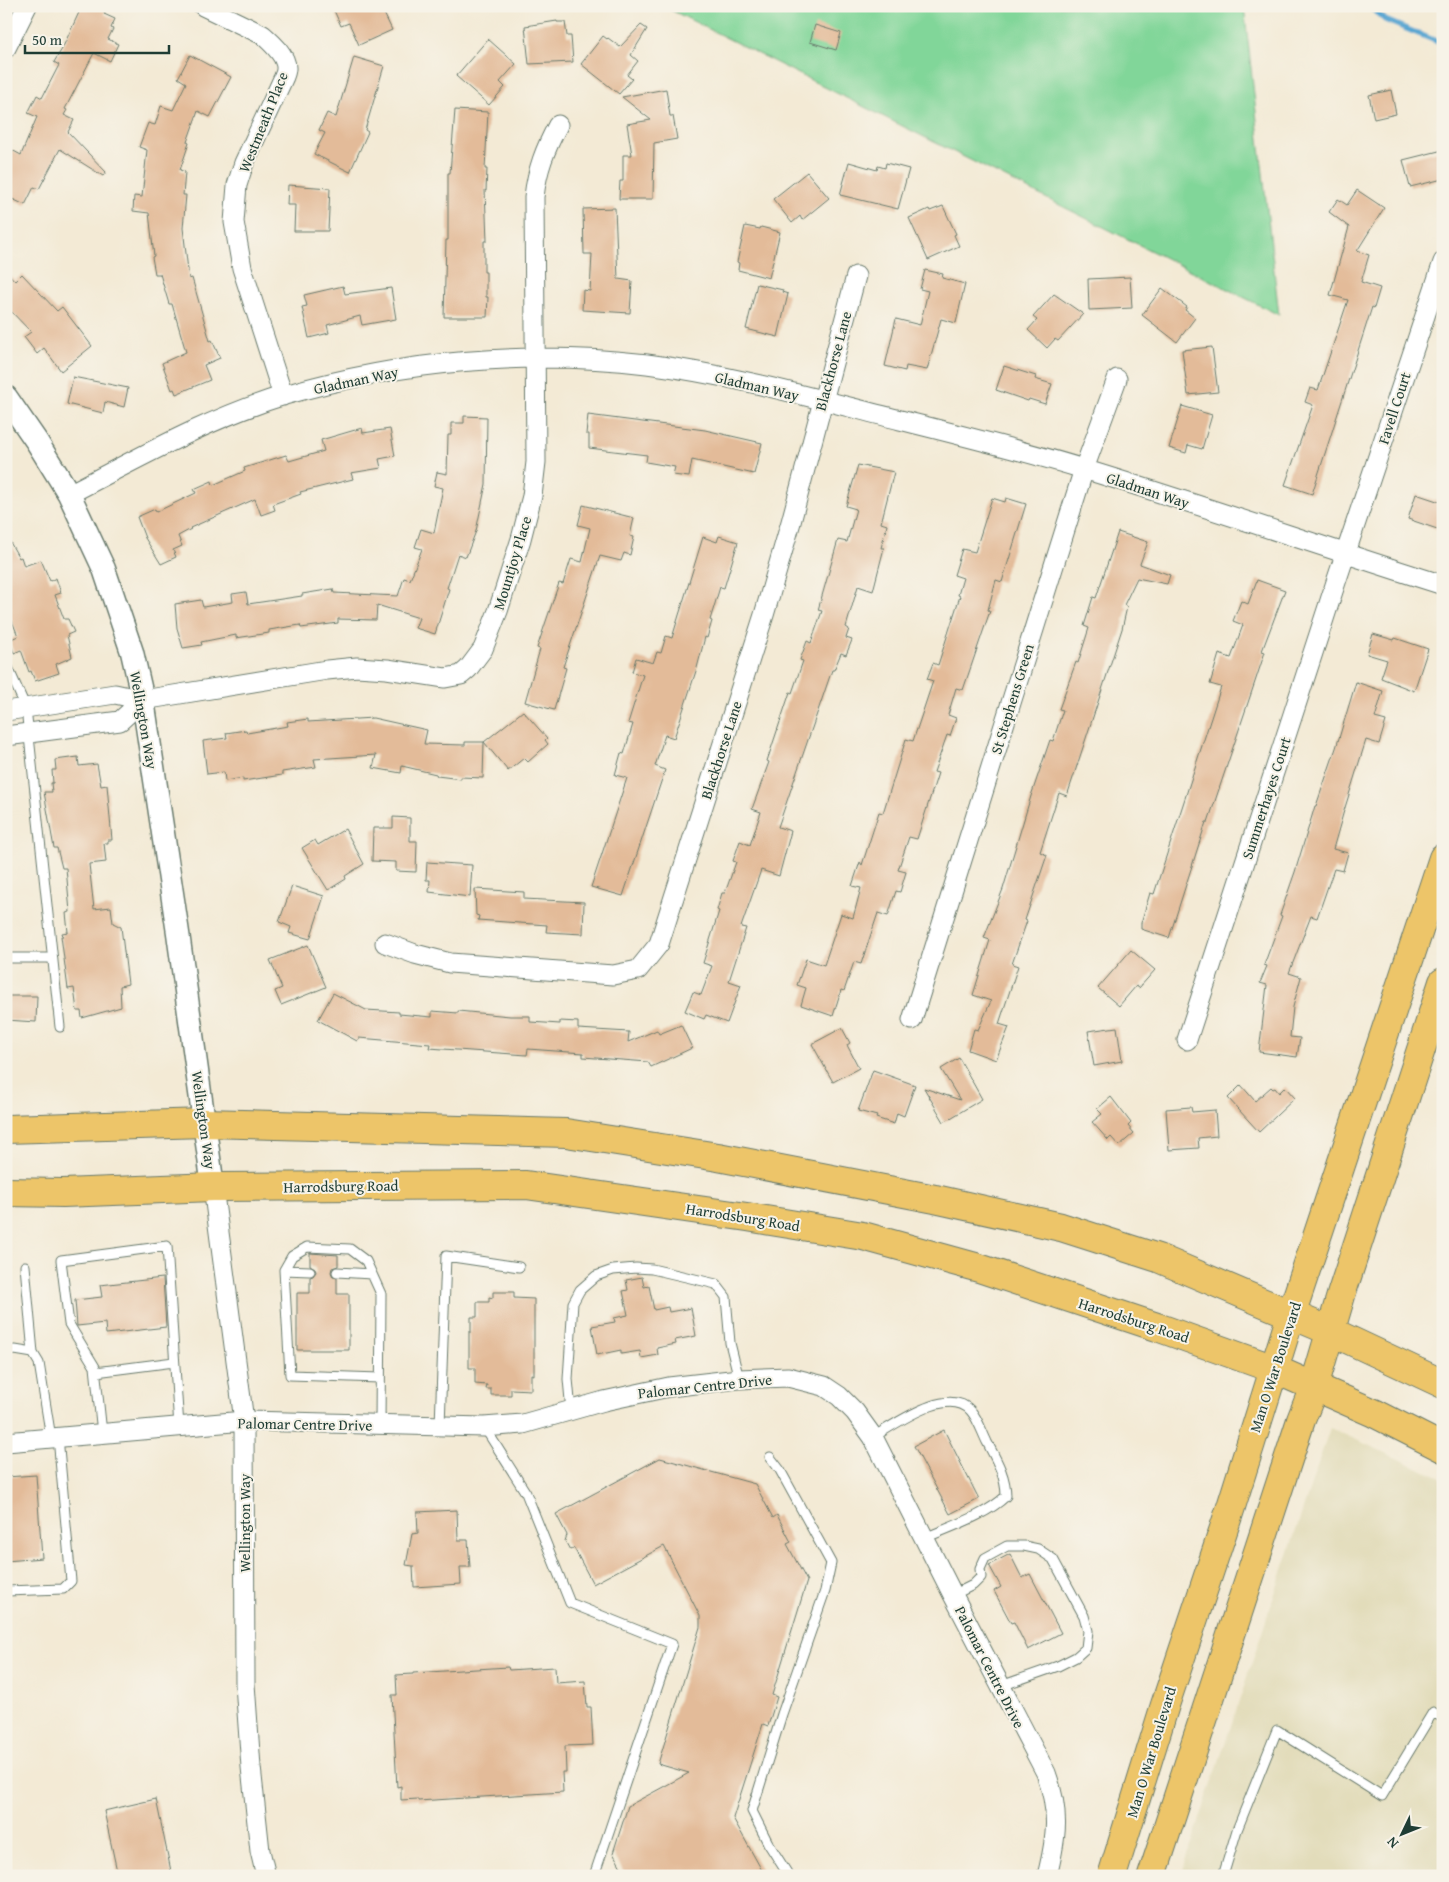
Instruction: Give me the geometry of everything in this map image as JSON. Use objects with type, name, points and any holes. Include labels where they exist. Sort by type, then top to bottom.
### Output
[{"type":"main road","name":"Man O War Boulevard","points":[[1112,1876],[1291,1315],[1443,858]]},
{"type":"main road","points":[[1152,1876],[1301,1420],[1314,1387],[1330,1331],[1443,982]]},
{"type":"main road","points":[[6,1129],[205,1123],[566,1133],[718,1157],[935,1199],[1061,1227],[1158,1258],[1330,1331],[1443,1384]]},
{"type":"main road","name":"Harrodsburg Road","points":[[6,1192],[63,1193],[213,1187],[526,1185],[863,1236],[978,1268],[1157,1327],[1274,1369],[1374,1413],[1443,1448]]},
{"type":"street","points":[[6,48],[27,6]]},
{"type":"street","name":"Westmeath Place","points":[[203,6],[263,35],[272,42],[284,58],[286,69],[282,81],[244,163],[237,185],[234,222],[242,268],[283,396]]},
{"type":"street","name":"Mountjoy Place","points":[[143,700],[326,670],[357,667],[387,669],[445,678],[460,675],[468,670],[483,649],[495,619],[532,496],[536,462],[534,197],[536,177],[547,144],[558,125]]},
{"type":"street","name":"Favell Court","points":[[1345,555],[1443,262]]},
{"type":"street","name":"Blackhorse Lane","points":[[385,943],[415,954],[450,963],[613,975],[638,970],[659,944],[764,614],[791,522],[856,276]]},
{"type":"street","name":"Gladman Way","points":[[69,494],[191,431],[283,396],[394,370],[483,360],[536,358],[656,366],[727,378],[982,440],[1084,469],[1443,586]]},
{"type":"street","name":"St Stephens Green","points":[[912,1020],[1084,469],[1117,379]]},
{"type":"street","name":"Wellington Way","points":[[6,397],[69,494],[107,577],[132,652],[143,700],[205,1123],[244,1421],[245,1684],[250,1767],[260,1851],[266,1876]]},
{"type":"street","name":"Summerhayes Court","points":[[1187,1040],[1345,555]]},
{"type":"street","points":[[6,711],[115,694],[143,700]]},
{"type":"street","points":[[6,736],[120,722],[143,700]]},
{"type":"street","name":"Palomar Centre Drive","points":[[6,1442],[244,1421],[484,1427],[523,1424],[640,1392],[668,1387],[788,1377],[824,1386],[839,1396],[855,1412],[873,1437],[1046,1773],[1052,1791],[1057,1827],[1047,1876]]},
{"type":"lane","points":[[6,663],[26,708],[60,1027]]},
{"type":"lane","points":[[6,958],[52,958]]},
{"type":"lane","points":[[102,1433],[95,1370],[70,1324],[61,1260],[166,1246],[178,1427]]},
{"type":"lane","points":[[380,1378],[290,1375],[284,1270],[292,1256],[307,1247],[350,1249],[366,1261],[381,1294],[380,1424]]},
{"type":"lane","points":[[440,1426],[446,1256],[520,1266]]},
{"type":"lane","points":[[6,1591],[62,1589],[71,1581],[54,1438],[39,1363],[33,1353],[25,1266]]},
{"type":"lane","points":[[571,1411],[568,1379],[573,1303],[580,1290],[596,1276],[613,1270],[652,1269],[716,1284],[726,1297],[730,1343],[739,1380]]},
{"type":"lane","points":[[284,1270],[310,1271]]},
{"type":"lane","points":[[338,1272],[372,1274]]},
{"type":"lane","points":[[6,1351],[15,1350],[33,1353]]},
{"type":"lane","points":[[95,1370],[174,1362]]},
{"type":"lane","points":[[873,1437],[922,1409],[941,1402],[957,1402],[970,1410],[999,1464],[1006,1484],[1006,1496],[987,1510],[925,1538]]},
{"type":"lane","points":[[484,1427],[526,1493],[570,1603],[672,1644],[594,1876]]},
{"type":"lane","points":[[770,1457],[780,1470],[831,1563],[824,1591],[782,1714],[752,1811],[768,1843],[788,1876]]},
{"type":"lane","points":[[953,1595],[973,1585],[981,1577],[980,1569],[985,1558],[1007,1546],[1024,1546],[1038,1549],[1053,1560],[1084,1616],[1088,1631],[1086,1648],[1076,1657],[1058,1666],[1001,1686]]},
{"type":"lane","points":[[1223,1876],[1237,1830],[1277,1730],[1382,1796],[1433,1712],[1443,1718]]},
{"type":"shaded area","points":[[1330,1428],[1443,1479],[1443,1876],[1181,1876]]},
{"type":"green space","points":[[663,6],[1244,6],[1279,315]]},
{"type":"building","points":[[82,6],[108,6],[104,14],[115,19],[108,39],[118,44],[110,61],[94,53],[65,109],[67,110],[64,115],[74,120],[68,132],[106,172],[103,176],[60,149],[39,189],[34,187],[25,205],[6,196],[6,157],[10,149],[21,155],[37,117],[28,113],[37,95],[42,98],[59,65],[54,62]]},
{"type":"building","points":[[332,6],[384,6],[381,7],[392,30],[359,45],[349,23],[341,26]]},
{"type":"building","points":[[557,21],[565,22],[567,36],[571,36],[573,62],[529,64],[525,26]]},
{"type":"building","points":[[641,25],[647,29],[631,55],[638,61],[627,75],[632,79],[619,94],[581,64],[603,36],[620,47]]},
{"type":"building","points":[[815,25],[841,33],[836,50],[810,42]]},
{"type":"building","points":[[488,39],[516,64],[500,82],[505,87],[489,105],[456,76]]},
{"type":"building","points":[[190,55],[231,77],[210,117],[198,111],[180,170],[185,172],[183,195],[186,195],[183,228],[189,279],[192,278],[210,341],[212,340],[220,358],[204,365],[210,380],[176,394],[174,389],[172,390],[162,363],[186,352],[172,304],[169,304],[160,274],[155,274],[149,213],[133,211],[134,196],[142,197],[147,150],[139,147],[148,123],[155,125],[161,106],[173,110],[186,83],[178,78]]},
{"type":"building","points":[[354,57],[384,66],[365,130],[368,132],[350,172],[314,154],[325,133],[319,130],[327,113],[336,117]]},
{"type":"building","points":[[666,89],[670,116],[673,116],[677,139],[654,143],[653,199],[619,199],[620,181],[623,181],[623,155],[632,155],[627,124],[651,120],[622,97]]},
{"type":"building","points":[[1391,90],[1396,114],[1374,119],[1369,95]]},
{"type":"building","points":[[455,110],[488,112],[485,169],[487,169],[485,190],[487,241],[484,241],[484,272],[486,272],[486,297],[488,297],[487,317],[444,317],[446,240],[448,240],[448,173],[450,173]]},
{"type":"building","points":[[1443,150],[1443,179],[1410,187],[1403,160]]},
{"type":"building","points":[[849,162],[877,170],[878,166],[885,168],[886,163],[909,169],[898,209],[840,195]]},
{"type":"building","points":[[807,172],[829,198],[802,220],[800,216],[792,223],[773,199]]},
{"type":"building","points":[[288,185],[330,188],[328,231],[294,231],[295,205],[287,205]]},
{"type":"building","points":[[1357,190],[1384,208],[1357,251],[1369,255],[1361,282],[1380,288],[1374,308],[1372,307],[1312,494],[1285,485],[1313,405],[1305,402],[1310,388],[1318,390],[1348,300],[1330,295],[1349,227],[1329,212],[1338,199],[1347,205]]},
{"type":"building","points":[[943,206],[956,234],[954,235],[959,246],[928,260],[909,218],[929,209],[930,211]]},
{"type":"building","points":[[615,208],[618,279],[632,281],[630,313],[582,310],[583,290],[590,291],[592,254],[584,254],[583,209]]},
{"type":"building","points":[[745,226],[760,229],[761,227],[780,232],[769,278],[738,270],[739,263],[737,262]]},
{"type":"building","points":[[925,270],[943,274],[942,278],[965,284],[956,323],[941,319],[927,370],[906,366],[905,371],[885,366],[896,319],[920,325],[928,291],[920,289]]},
{"type":"building","points":[[6,271],[15,281],[22,274],[57,311],[62,307],[92,346],[61,371],[44,348],[37,354],[24,337],[31,332],[6,306]]},
{"type":"building","points":[[1130,277],[1132,308],[1089,310],[1088,279]]},
{"type":"building","points":[[757,284],[783,290],[782,292],[788,294],[778,337],[746,329]]},
{"type":"building","points":[[343,286],[345,294],[391,288],[396,319],[362,325],[360,316],[327,325],[329,333],[309,338],[302,307],[307,306],[304,295]]},
{"type":"building","points":[[1162,288],[1187,307],[1185,310],[1195,318],[1177,342],[1142,315]]},
{"type":"building","points":[[1054,294],[1083,314],[1058,341],[1055,339],[1047,348],[1028,330],[1037,320],[1033,317]]},
{"type":"building","points":[[1212,347],[1218,392],[1188,395],[1182,350]]},
{"type":"building","points":[[1004,366],[1036,376],[1035,379],[1052,384],[1045,404],[1029,399],[1028,401],[996,390]]},
{"type":"building","points":[[73,377],[128,388],[124,407],[105,402],[103,413],[67,404]]},
{"type":"building","points":[[1182,406],[1212,415],[1202,449],[1188,445],[1186,453],[1169,448]]},
{"type":"building","points":[[588,415],[705,430],[762,443],[754,474],[692,460],[689,477],[673,475],[675,467],[646,462],[647,455],[589,448],[589,434],[586,434]]},
{"type":"building","points":[[464,416],[487,417],[486,484],[476,531],[466,557],[458,554],[435,634],[415,628],[419,618],[377,605],[376,620],[338,619],[338,623],[301,628],[300,625],[269,630],[269,633],[236,638],[236,635],[201,642],[202,645],[183,648],[177,628],[175,604],[201,600],[203,607],[233,602],[232,594],[246,592],[248,604],[302,596],[302,594],[333,589],[334,593],[398,596],[404,578],[410,580],[422,549],[415,547],[421,529],[434,533],[443,488],[434,486],[437,472],[447,474],[448,435],[451,435],[451,423],[464,423]]},
{"type":"building","points":[[362,428],[363,433],[390,429],[395,456],[379,459],[381,468],[351,473],[353,479],[300,492],[301,494],[273,504],[275,510],[261,515],[255,499],[190,528],[178,536],[182,546],[173,550],[176,557],[161,564],[145,538],[137,517],[155,509],[156,512],[196,493],[194,489],[212,481],[213,485],[245,471],[244,468],[286,455],[289,461],[324,451],[321,440]]},
{"type":"building","points":[[858,465],[894,472],[881,523],[887,525],[881,548],[884,548],[873,591],[858,586],[846,627],[849,629],[846,638],[852,640],[846,655],[841,653],[834,670],[832,670],[778,827],[791,831],[779,876],[761,870],[741,927],[746,928],[729,981],[741,985],[727,1023],[706,1015],[704,1019],[685,1011],[693,992],[701,995],[712,966],[703,963],[719,911],[717,910],[722,893],[725,893],[736,862],[733,861],[740,841],[750,845],[761,812],[752,809],[769,762],[767,761],[790,692],[792,693],[803,661],[800,660],[807,641],[811,643],[822,611],[818,610],[838,540],[847,542],[856,509],[846,506]]},
{"type":"building","points":[[1416,494],[1443,503],[1443,531],[1408,519]]},
{"type":"building","points":[[992,498],[1005,502],[1006,498],[1026,504],[1002,582],[996,580],[988,610],[990,611],[963,690],[956,688],[948,715],[956,718],[950,736],[947,735],[934,772],[938,773],[917,839],[909,837],[898,870],[906,872],[900,892],[896,891],[888,916],[878,913],[861,964],[854,962],[844,991],[841,990],[833,1016],[801,1005],[806,988],[797,985],[806,959],[824,965],[841,914],[853,918],[861,888],[852,886],[860,862],[862,865],[879,812],[883,813],[906,739],[913,741],[933,681],[927,679],[933,663],[938,665],[960,596],[958,595],[963,578],[954,575],[962,549],[975,552]]},
{"type":"building","points":[[583,505],[634,518],[630,536],[634,537],[630,555],[624,553],[621,561],[600,556],[563,667],[566,668],[554,710],[525,702],[540,649],[537,648],[559,583],[563,584],[571,559],[582,562],[590,528],[578,525]]},
{"type":"building","points":[[1118,532],[1148,542],[1140,564],[1170,575],[1167,584],[1137,578],[1124,605],[1127,607],[1122,629],[1067,796],[1059,793],[1040,852],[1047,855],[1012,964],[1018,966],[999,1024],[1009,1027],[996,1060],[968,1050],[974,1029],[978,1030],[991,1001],[973,995],[990,940],[984,938],[1003,889],[1050,740],[1053,741],[1063,710],[1059,709],[1076,662],[1078,663],[1089,628],[1084,626],[1093,597],[1096,598]]},
{"type":"building","points":[[6,535],[19,558],[21,557],[24,566],[41,560],[50,581],[56,578],[61,593],[55,595],[64,619],[68,619],[74,632],[67,635],[72,657],[56,664],[59,673],[35,681],[31,671],[29,672],[21,650],[14,653],[9,640],[18,636],[6,606]]},
{"type":"building","points":[[719,536],[738,542],[724,588],[720,587],[710,620],[712,621],[707,638],[705,637],[674,738],[665,735],[655,766],[665,770],[623,896],[591,887],[627,778],[615,775],[621,753],[624,754],[633,724],[628,723],[643,675],[632,672],[636,658],[653,663],[657,652],[661,653],[666,636],[672,638],[703,537],[717,542]]},
{"type":"building","points":[[1257,580],[1285,590],[1262,651],[1265,652],[1208,822],[1206,822],[1169,938],[1141,929],[1141,923],[1150,893],[1154,894],[1221,687],[1210,684],[1219,654],[1231,658],[1243,625],[1233,621],[1241,601],[1248,604]]},
{"type":"building","points":[[1373,634],[1394,640],[1395,638],[1428,649],[1414,691],[1381,678],[1387,660],[1367,654]]},
{"type":"building","points":[[1356,682],[1383,691],[1375,718],[1386,721],[1379,744],[1366,740],[1343,814],[1333,849],[1348,853],[1343,871],[1334,869],[1317,918],[1311,916],[1289,973],[1301,977],[1293,1007],[1290,1037],[1300,1038],[1297,1057],[1259,1052],[1267,985],[1260,983],[1267,966],[1264,965],[1282,916],[1280,915]]},
{"type":"building","points":[[523,711],[547,738],[545,740],[548,744],[528,762],[524,758],[508,771],[484,742]]},
{"type":"building","points":[[373,718],[427,730],[424,744],[465,745],[465,742],[484,742],[483,778],[461,777],[461,779],[437,776],[436,774],[402,766],[401,773],[373,768],[376,755],[314,759],[316,767],[243,781],[243,778],[225,781],[224,772],[207,774],[203,741],[227,738],[226,733],[246,730],[247,733],[288,726],[287,722],[308,719],[308,722]]},
{"type":"building","points":[[78,757],[79,766],[97,764],[101,786],[107,785],[112,840],[104,843],[106,862],[89,864],[94,909],[111,907],[113,923],[121,927],[128,984],[120,986],[121,1007],[82,1018],[81,1011],[77,1011],[74,988],[68,989],[61,936],[63,936],[62,933],[68,932],[66,913],[70,912],[66,868],[62,868],[57,848],[54,848],[44,792],[52,792],[52,770],[56,770],[55,760]]},
{"type":"building","points":[[393,817],[410,818],[410,841],[417,841],[416,872],[396,871],[396,862],[372,861],[373,828],[393,828]]},
{"type":"building","points":[[345,829],[364,864],[345,876],[346,879],[328,890],[302,848],[315,840],[318,845]]},
{"type":"building","points":[[427,862],[472,865],[470,897],[429,892],[430,880],[426,880]]},
{"type":"building","points":[[292,886],[324,896],[310,939],[289,933],[291,927],[279,922]]},
{"type":"building","points":[[475,889],[524,892],[524,899],[584,902],[583,934],[546,932],[547,925],[478,920],[479,916],[476,915]]},
{"type":"building","points":[[308,945],[326,987],[281,1005],[275,991],[282,988],[270,960]]},
{"type":"building","points":[[1131,950],[1155,970],[1139,988],[1136,986],[1119,1006],[1098,988]]},
{"type":"building","points":[[333,993],[366,1010],[399,1012],[399,1014],[432,1017],[432,1011],[458,1013],[458,1011],[530,1016],[530,1022],[560,1024],[560,1021],[578,1022],[578,1029],[629,1032],[628,1042],[657,1030],[659,1034],[681,1025],[692,1048],[651,1067],[648,1062],[583,1057],[583,1053],[528,1049],[527,1055],[429,1048],[430,1044],[359,1038],[357,1041],[318,1020]]},
{"type":"building","points":[[6,996],[37,996],[36,1022],[6,1020]]},
{"type":"building","points":[[1117,1027],[1122,1061],[1094,1066],[1088,1031]]},
{"type":"building","points":[[842,1028],[850,1043],[847,1045],[859,1068],[833,1082],[812,1044]]},
{"type":"building","points":[[959,1058],[982,1099],[944,1122],[924,1088],[960,1100],[941,1069]]},
{"type":"building","points":[[873,1070],[915,1085],[904,1116],[897,1113],[894,1124],[876,1118],[877,1116],[858,1111]]},
{"type":"building","points":[[1241,1085],[1255,1101],[1271,1087],[1275,1088],[1279,1093],[1285,1087],[1295,1098],[1259,1132],[1228,1098]]},
{"type":"building","points":[[1111,1097],[1131,1123],[1128,1126],[1134,1133],[1119,1146],[1111,1137],[1108,1140],[1092,1122],[1102,1114],[1097,1109]]},
{"type":"building","points":[[1191,1107],[1192,1112],[1215,1110],[1217,1136],[1198,1138],[1199,1148],[1169,1150],[1166,1109]]},
{"type":"building","points":[[310,1253],[338,1255],[338,1266],[332,1268],[331,1272],[333,1277],[337,1278],[337,1294],[349,1294],[349,1350],[297,1350],[297,1293],[310,1293],[310,1277],[316,1272],[315,1268],[310,1265]]},
{"type":"building","points":[[642,1277],[644,1287],[649,1286],[654,1310],[668,1307],[669,1312],[691,1308],[696,1336],[675,1340],[676,1344],[657,1348],[658,1355],[641,1358],[640,1351],[621,1354],[621,1350],[597,1355],[592,1326],[615,1322],[614,1318],[628,1315],[623,1291],[628,1290],[626,1280]]},
{"type":"building","points":[[163,1278],[166,1327],[106,1334],[105,1323],[77,1326],[75,1300],[102,1297],[100,1285]]},
{"type":"building","points":[[493,1292],[514,1292],[514,1298],[534,1299],[534,1375],[531,1374],[531,1390],[511,1389],[511,1395],[491,1395],[491,1389],[486,1389],[487,1385],[475,1384],[475,1368],[469,1368],[471,1317],[477,1317],[477,1302],[489,1302],[489,1297],[493,1298]]},
{"type":"building","points":[[944,1430],[979,1499],[950,1514],[914,1446]]},
{"type":"building","points":[[660,1458],[755,1484],[773,1518],[777,1515],[791,1542],[787,1544],[807,1581],[772,1695],[777,1697],[768,1726],[763,1724],[733,1818],[765,1876],[626,1876],[613,1853],[628,1806],[689,1773],[658,1764],[700,1627],[700,1616],[664,1546],[593,1584],[574,1548],[570,1550],[565,1541],[567,1535],[556,1514]]},
{"type":"building","points":[[36,1475],[42,1558],[6,1561],[6,1477]]},
{"type":"building","points":[[457,1510],[458,1540],[468,1540],[470,1567],[460,1567],[461,1584],[414,1587],[413,1566],[406,1565],[412,1534],[418,1533],[417,1512]]},
{"type":"building","points":[[1010,1554],[1022,1578],[1030,1574],[1061,1633],[1028,1650],[1014,1622],[1011,1623],[994,1591],[1001,1587],[989,1565]]},
{"type":"building","points":[[508,1667],[509,1670],[555,1667],[556,1683],[585,1681],[587,1707],[591,1707],[593,1745],[565,1746],[566,1772],[562,1772],[563,1792],[418,1801],[418,1799],[401,1800],[401,1786],[397,1787],[392,1695],[397,1695],[396,1675]]},
{"type":"building","points":[[156,1799],[172,1876],[118,1876],[104,1811]]},
{"type":"waterway","points":[[1369,6],[1385,20],[1443,44]]}]
